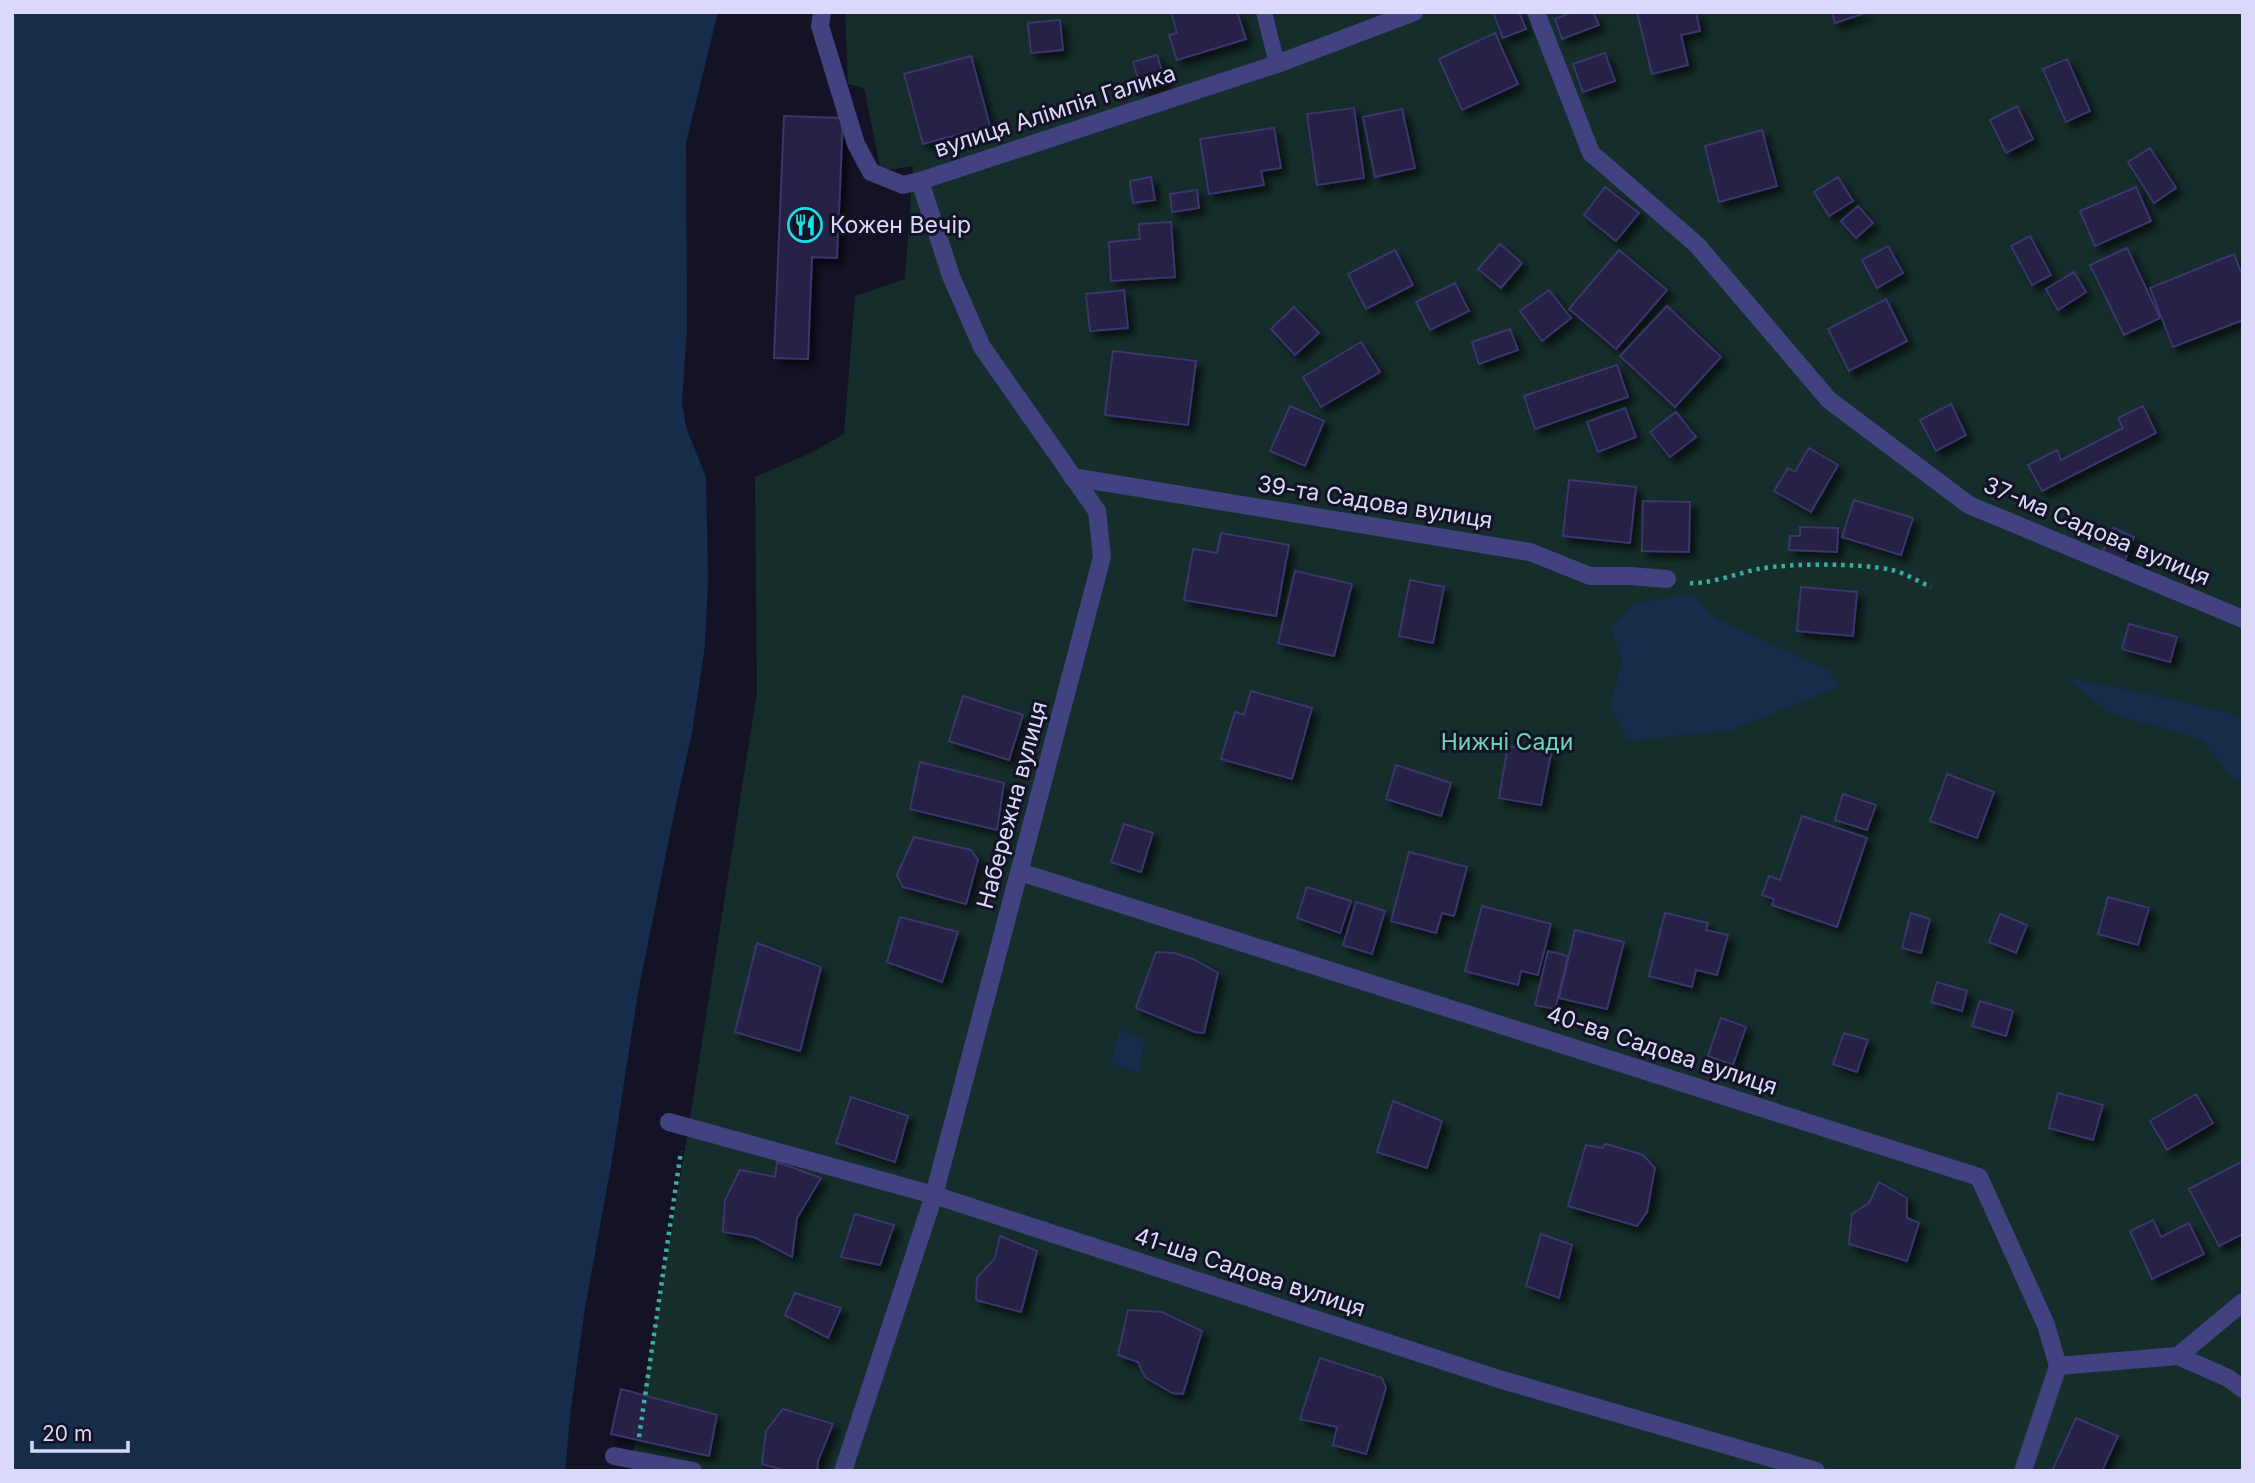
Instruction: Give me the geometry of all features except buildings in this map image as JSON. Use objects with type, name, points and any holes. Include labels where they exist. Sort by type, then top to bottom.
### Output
[{"type":"street","name":"вулиця Алімпія Галика","points":[[822,12],[820,26],[856,144],[871,172],[903,185],[1277,64],[1414,12]]},
{"type":"street","name":"37-ма Садова вулиця","points":[[1536,12],[1591,153],[1697,245],[1829,400],[1969,505],[2243,619]]},
{"type":"street","name":"Набережна вулиця","points":[[843,1471],[934,1195],[1102,557],[1097,511],[982,347],[951,276],[920,181]]},
{"type":"street","name":"39-та Садова вулиця","points":[[1072,477],[1530,552],[1590,576],[1667,579]]},
{"type":"street","name":"40-ва Садова вулиця","points":[[1020,872],[1979,1177],[2046,1325],[2058,1366]]},
{"type":"street","name":"41-ша Садова вулиця","points":[[676,1124],[934,1195],[1499,1379],[1816,1471]]},
{"type":"street","points":[[2178,1356],[2243,1302]]},
{"type":"street","points":[[2023,1471],[2058,1366],[2178,1356],[2228,1378],[2243,1389]]},
{"type":"street","points":[[614,1456],[693,1471]]},
{"type":"lane","points":[[1264,12],[1277,64]]},
{"type":"path","points":[[1667,579],[1698,584],[1731,574],[1771,567],[1834,565],[1893,570],[1931,587]]},
{"type":"path","points":[[635,1460],[676,1124]]},
{"type":"green space","name":"Нижні Сади","points":[[845,12],[2243,12],[2243,1471],[630,1471],[689,1125],[757,692],[755,477],[813,452],[844,434],[855,296],[905,279],[913,166],[881,171],[864,88],[848,84]]},
{"type":"water","points":[[12,12],[718,12],[686,143],[687,328],[682,402],[686,427],[706,477],[708,578],[705,646],[692,733],[638,993],[585,1308],[565,1471],[12,1471]]},
{"type":"water","points":[[1692,593],[1717,619],[1828,670],[1841,686],[1732,730],[1627,741],[1610,704],[1622,661],[1611,627],[1633,604]]},
{"type":"water","points":[[2064,677],[2230,713],[2243,721],[2243,779],[2235,781],[2202,740],[2108,712]]},
{"type":"water","points":[[1120,1030],[1145,1040],[1139,1073],[1110,1063]]},
{"type":"place","name":"Кожен Вечір","points":[[805,225]]}]
